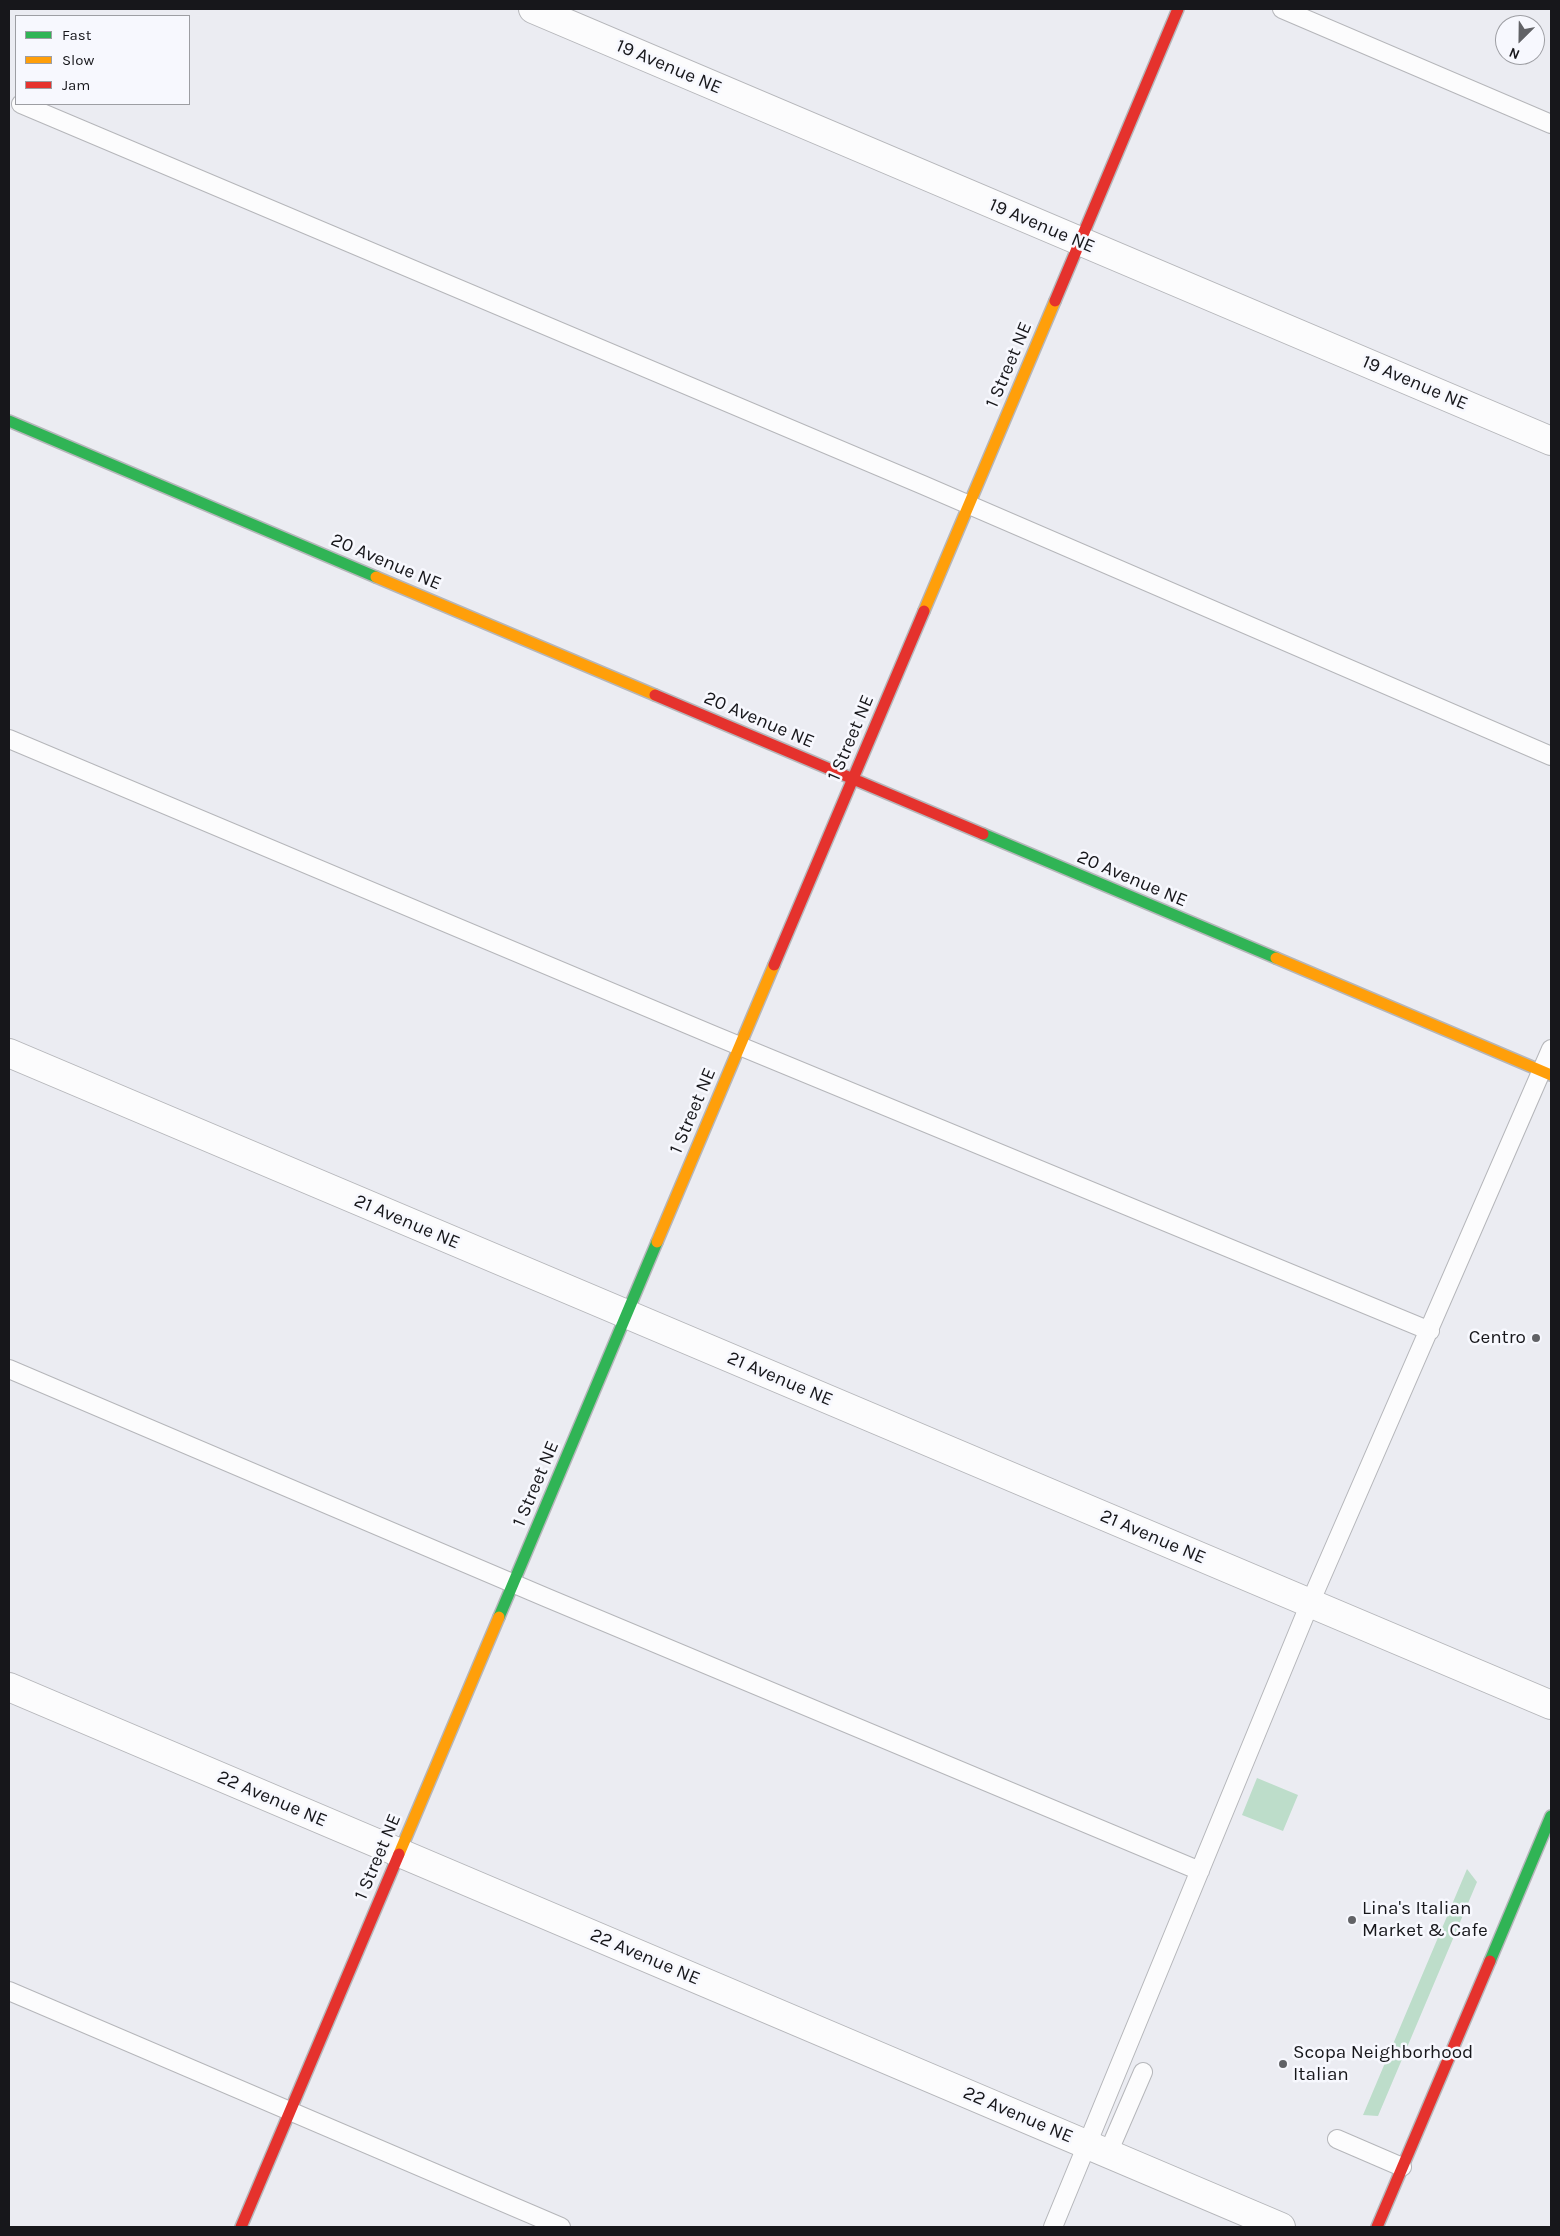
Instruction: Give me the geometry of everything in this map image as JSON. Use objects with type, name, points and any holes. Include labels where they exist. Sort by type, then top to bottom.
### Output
[{"type":"street","name":"19 Avenue NE","points":[[533,9],[1551,440]]},
{"type":"street","name":"1 Street NE","points":[[241,2227],[1178,9]]},
{"type":"street","name":"20 Avenue NE","points":[[9,421],[1547,1074]]},
{"type":"street","name":"21 Avenue NE","points":[[9,1054],[1551,1705]]},
{"type":"street","name":"22 Avenue NE","points":[[9,1688],[1281,2227]]},
{"type":"street","points":[[1377,2227],[1551,1816]]},
{"type":"lane","points":[[1282,9],[1551,124]]},
{"type":"lane","points":[[23,105],[968,505],[1551,756]]},
{"type":"lane","points":[[9,739],[740,1046],[1430,1331]]},
{"type":"lane","points":[[1097,2149],[1200,1872],[1310,1603],[1430,1331],[1547,1074],[1551,1049]]},
{"type":"lane","points":[[9,1369],[1200,1872]]},
{"type":"lane","points":[[9,1991],[562,2227]]},
{"type":"lane","points":[[1053,2227],[1143,2072]]},
{"type":"lane","points":[[1337,2139],[1402,2167]]},
{"type":"green space","points":[[1257,1778],[1298,1795],[1283,1831],[1242,1815]]},
{"type":"green space","points":[[1467,1869],[1477,1882],[1378,2116],[1363,2115]]},
{"type":"traffic: fast","points":[[9,421],[376,577]]},
{"type":"traffic: fast","points":[[983,834],[1276,958]]},
{"type":"traffic: fast","points":[[499,1617],[657,1242]]},
{"type":"traffic: fast","points":[[1490,1961],[1551,1816]]},
{"type":"traffic: slow","points":[[924,611],[1055,301]]},
{"type":"traffic: slow","points":[[376,577],[655,695]]},
{"type":"traffic: slow","points":[[1276,958],[1551,1075]]},
{"type":"traffic: slow","points":[[657,1242],[774,965]]},
{"type":"traffic: slow","points":[[399,1854],[499,1617]]},
{"type":"traffic: jam","points":[[1055,301],[1178,9]]},
{"type":"traffic: jam","points":[[774,965],[924,611]]},
{"type":"traffic: jam","points":[[655,695],[983,834]]},
{"type":"traffic: jam","points":[[241,2227],[399,1854]]},
{"type":"traffic: jam","points":[[1377,2227],[1490,1961]]},
{"type":"place","name":"Centro","points":[[1536,1338]]},
{"type":"place","name":"Lina's Italian Market & Cafe","points":[[1352,1920]]},
{"type":"place","name":"Scopa Neighborhood Italian","points":[[1283,2064]]}]
